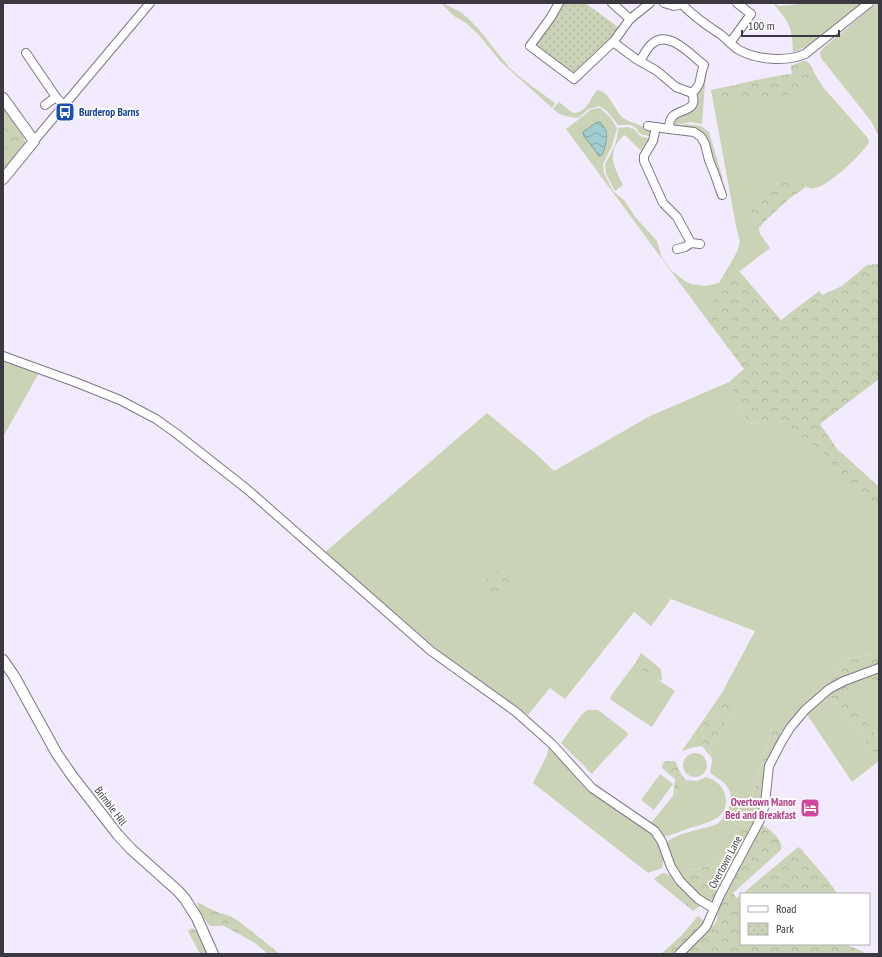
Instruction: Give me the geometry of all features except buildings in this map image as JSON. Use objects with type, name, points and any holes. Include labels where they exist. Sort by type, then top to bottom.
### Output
[{"type":"main road","points":[[3,98],[34,141],[3,179]]},
{"type":"main road","name":"Brimble Hill","points":[[3,660],[14,676],[57,754],[73,777],[126,844],[185,899],[200,923],[213,954]]},
{"type":"street","points":[[34,141],[150,3]]},
{"type":"street","points":[[559,3],[530,46],[574,78],[613,42],[630,19],[650,3]]},
{"type":"street","points":[[612,3],[630,19]]},
{"type":"street","points":[[664,3],[674,6],[683,4],[701,21],[740,50],[753,55],[773,59],[794,58],[808,52],[869,3]]},
{"type":"street","points":[[730,43],[754,12],[736,3]]},
{"type":"street","points":[[640,61],[650,45],[663,38],[671,40],[706,62],[702,70],[700,83],[692,93],[692,104],[687,110],[674,115],[670,121],[669,129]]},
{"type":"street","points":[[613,42],[657,71],[680,89],[692,93]]},
{"type":"street","points":[[26,53],[56,97],[64,106]]},
{"type":"street","points":[[45,105],[56,97]]},
{"type":"street","points":[[700,244],[691,242],[676,217],[663,203],[644,161],[644,156],[653,141],[652,127],[694,132],[701,137],[705,142],[708,160],[722,196]]},
{"type":"street","points":[[677,249],[685,247],[691,242]]},
{"type":"street","points":[[3,356],[76,382],[120,400],[156,419],[183,438],[248,490],[431,651],[516,712],[552,744],[592,788],[655,832],[662,842],[671,867],[680,881],[698,899],[713,908]]},
{"type":"street","name":"Overtown Lane","points":[[679,954],[706,927],[713,908],[761,818],[765,804],[769,766],[780,743],[790,728],[805,710],[829,689],[844,680],[879,668]]},
{"type":"green space","points":[[441,3],[460,12],[469,19],[516,74],[555,103],[552,108],[501,62],[478,34],[466,23],[454,16]]},
{"type":"green space","points":[[562,3],[585,3],[618,27],[612,36],[613,37],[599,52],[595,53],[578,72],[574,74],[538,49],[536,45],[544,31],[553,23]]},
{"type":"green space","points":[[773,3],[778,6],[801,3],[862,3],[821,37],[793,53],[791,31],[787,21]]},
{"type":"green space","points":[[877,3],[879,3],[879,137],[871,121],[821,58],[820,52]]},
{"type":"green space","points":[[804,61],[808,62],[822,86],[867,137],[869,142],[852,162],[828,182],[813,188],[806,187],[804,184],[743,219],[764,222],[759,228],[760,234],[770,248],[740,271],[733,265],[705,317],[566,129],[592,109],[600,108],[610,117],[617,128],[612,146],[603,164],[604,173],[613,191],[624,200],[636,218],[657,241],[662,258],[672,271],[691,284],[706,286],[719,283],[737,252],[740,242],[711,90],[792,74],[791,66]]},
{"type":"green space","points":[[804,61],[808,62],[813,69],[809,75],[796,89],[773,103],[758,96],[722,99],[712,95],[711,90],[792,74],[791,66]]},
{"type":"green space","points":[[709,62],[705,84],[702,124],[690,122],[673,126],[672,122],[695,96],[704,70]]},
{"type":"green space","points":[[598,90],[606,94],[623,118],[652,131],[653,137],[640,134],[636,128],[631,125],[618,125],[607,111],[599,106],[589,109],[578,118],[562,115],[553,109],[559,102],[573,113],[581,111],[590,102]]},
{"type":"green space","points":[[3,104],[22,133],[26,144],[3,174]]},
{"type":"green space","points":[[685,124],[701,126],[709,132],[723,179],[720,180],[707,143],[677,127]]},
{"type":"green space","points":[[628,127],[634,129],[640,136],[652,139],[644,151],[639,149],[625,135],[619,141],[613,153],[613,159],[614,165],[623,185],[615,191],[606,174],[605,164],[615,143],[618,128]]},
{"type":"green space","points":[[792,179],[804,184],[806,187],[790,198],[764,222],[743,219],[741,212],[777,185]]},
{"type":"green space","points":[[733,264],[781,320],[819,291],[822,295],[842,286],[867,265],[879,264],[879,379],[820,424],[838,450],[879,487],[879,509],[845,484],[820,450],[780,423],[748,424],[729,382],[744,369],[705,317]]},
{"type":"green space","points":[[3,359],[40,371],[3,437]]},
{"type":"green space","points":[[729,382],[748,424],[780,423],[838,450],[879,487],[879,653],[842,660],[834,678],[813,694],[781,732],[773,726],[752,797],[749,814],[742,821],[718,861],[697,870],[683,869],[681,878],[673,865],[667,847],[667,842],[684,833],[717,824],[725,815],[730,805],[731,799],[728,788],[710,772],[712,761],[710,747],[738,702],[723,691],[755,631],[671,599],[651,626],[634,612],[565,699],[550,688],[528,715],[445,656],[324,553],[487,413],[534,452],[554,471],[650,416]]},
{"type":"green space","points":[[499,571],[505,573],[509,578],[510,595],[498,596],[490,594],[487,583],[487,574]]},
{"type":"green space","points":[[641,653],[661,669],[662,681],[640,669],[636,662]]},
{"type":"green space","points":[[879,653],[879,680],[844,694],[879,739],[879,759],[832,698],[824,701],[781,732],[813,694],[834,678],[842,660]]},
{"type":"green space","points":[[636,662],[640,668],[675,691],[652,727],[611,700],[610,697]]},
{"type":"green space","points":[[879,680],[879,739],[843,694]]},
{"type":"green space","points":[[723,691],[738,702],[710,747],[711,757],[702,746],[703,722],[707,718],[716,720],[718,717],[720,712],[718,700]]},
{"type":"green space","points":[[719,697],[720,712],[718,717],[716,720],[707,718],[703,722],[702,746],[682,751]]},
{"type":"green space","points":[[832,698],[879,759],[879,761],[852,782],[806,713],[824,701]]},
{"type":"green space","points":[[587,710],[598,710],[628,733],[627,736],[592,774],[561,743],[582,714]]},
{"type":"green space","points":[[773,726],[781,732],[780,738],[768,761],[761,805],[756,820],[777,837],[780,841],[781,850],[733,893],[737,898],[740,896],[740,945],[847,945],[868,954],[661,954],[681,936],[698,916],[705,922],[701,937],[717,921],[722,898],[708,901],[693,911],[687,906],[680,872],[683,869],[697,870],[718,861],[742,820],[749,814],[752,797]]},
{"type":"green space","points":[[549,744],[572,768],[655,836],[664,859],[662,868],[648,873],[533,783],[547,755]]},
{"type":"green space","points":[[695,753],[704,756],[707,765],[704,774],[695,777],[686,774],[683,765],[686,756]]},
{"type":"green space","points":[[665,761],[675,761],[681,774],[686,780],[673,796],[675,779],[662,768]]},
{"type":"green space","points":[[660,774],[673,784],[654,810],[641,800]]},
{"type":"green space","points":[[706,777],[713,780],[723,789],[726,803],[721,815],[710,822],[663,837],[650,824],[686,780],[697,781]]},
{"type":"green space","points":[[798,847],[826,878],[836,893],[743,893]]},
{"type":"green space","points":[[662,873],[665,873],[677,880],[683,887],[687,906],[654,879]]},
{"type":"green space","points":[[197,902],[217,912],[230,916],[240,922],[280,954],[268,954],[255,943],[224,926],[210,926],[200,913]]},
{"type":"green space","points":[[192,928],[200,934],[208,954],[200,954],[188,931]]},
{"type":"water","points":[[597,122],[600,122],[607,134],[604,150],[602,155],[599,156],[584,136],[583,132]]},
{"type":"place","name":"Burderop Barns","points":[[65,112]]},
{"type":"place","name":"Overtown Manor Bed and Breakfast","points":[[810,808]]}]
